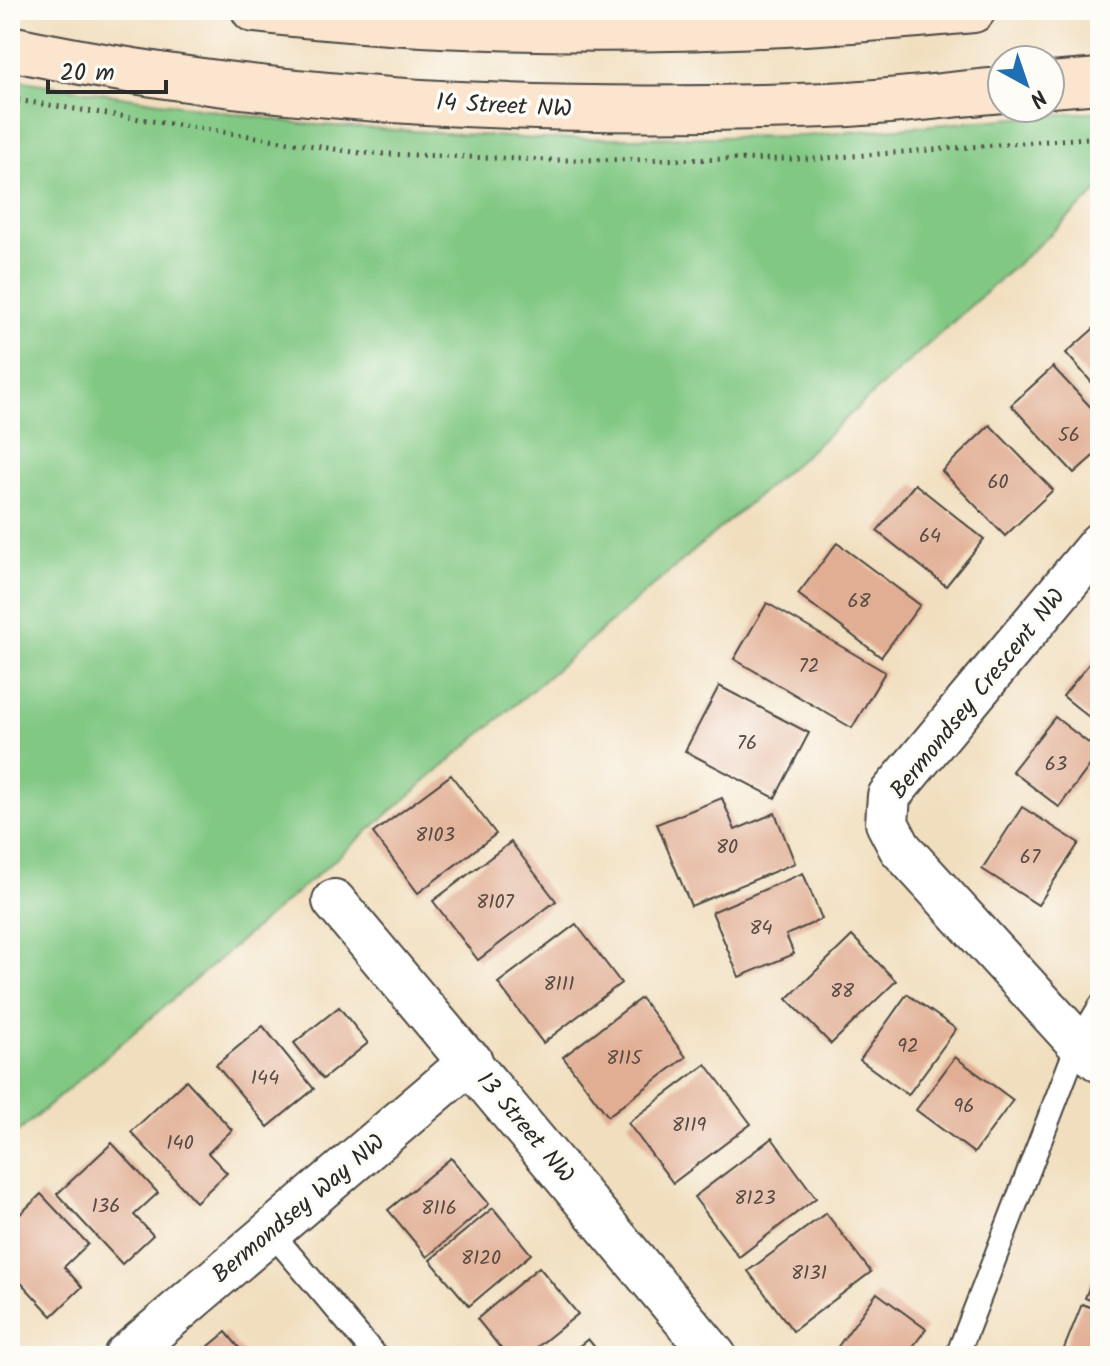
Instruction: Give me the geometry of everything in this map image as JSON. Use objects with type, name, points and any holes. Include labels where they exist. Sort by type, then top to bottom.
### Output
[{"type":"main road","points":[[254,10],[314,17],[538,27],[819,25],[973,10]]},
{"type":"main road","name":"14 Street NW","points":[[10,48],[116,71],[321,94],[601,110],[831,105],[986,91]]},
{"type":"main road","points":[[1066,84],[1100,81]]},
{"type":"street","name":"Bermondsey Crescent NW","points":[[1089,1052],[900,848],[887,823],[889,796],[1100,543]]},
{"type":"street","name":"13 Street NW","points":[[334,901],[715,1356]]},
{"type":"street","name":"Bermondsey Way NW","points":[[125,1356],[471,1061]]},
{"type":"lane","points":[[957,1356],[1089,1052],[1100,1006]]},
{"type":"lane","points":[[270,1231],[376,1356]]},
{"type":"green space","points":[[10,79],[303,124],[538,139],[804,136],[986,121],[986,124],[1066,124],[1066,114],[1100,111],[1100,189],[811,450],[10,1139]]},
{"type":"building","points":[[1100,323],[1100,392],[1066,353]]},
{"type":"building","points":[[1053,367],[1100,417],[1100,450],[1074,473],[1011,405]]},
{"type":"building","points":[[990,425],[1053,490],[1005,536],[942,471]]},
{"type":"building","points":[[915,484],[984,539],[946,586],[877,531]]},
{"type":"building","points":[[837,543],[920,605],[881,657],[798,594]]},
{"type":"building","points":[[767,603],[885,672],[852,728],[734,659]]},
{"type":"building","points":[[1100,650],[1100,726],[1063,696]]},
{"type":"building","points":[[719,686],[809,733],[775,798],[685,751]]},
{"type":"building","points":[[1055,717],[1100,752],[1059,807],[1012,771]]},
{"type":"building","points":[[451,775],[496,834],[418,893],[373,833]]},
{"type":"building","points":[[722,798],[735,830],[775,813],[795,863],[691,906],[657,824]]},
{"type":"building","points":[[1022,807],[1079,843],[1038,905],[982,869]]},
{"type":"building","points":[[511,842],[556,901],[478,960],[433,901]]},
{"type":"building","points":[[803,873],[822,919],[786,935],[794,954],[739,977],[712,912]]},
{"type":"building","points":[[576,924],[621,983],[543,1043],[498,983]]},
{"type":"building","points":[[852,936],[896,981],[831,1044],[787,999]]},
{"type":"building","points":[[907,994],[956,1029],[908,1095],[860,1060]]},
{"type":"building","points":[[641,998],[686,1057],[608,1116],[563,1057]]},
{"type":"building","points":[[339,1007],[368,1043],[323,1079],[294,1043]]},
{"type":"building","points":[[263,1026],[314,1089],[268,1127],[216,1065]]},
{"type":"building","points":[[955,1057],[1013,1100],[974,1153],[916,1110]]},
{"type":"building","points":[[706,1064],[751,1124],[673,1183],[628,1123]]},
{"type":"building","points":[[186,1080],[232,1130],[208,1153],[227,1173],[196,1202],[131,1132]]},
{"type":"building","points":[[772,1138],[816,1198],[739,1257],[694,1197]]},
{"type":"building","points":[[112,1143],[158,1193],[134,1215],[153,1235],[122,1264],[57,1194]]},
{"type":"building","points":[[451,1158],[489,1204],[427,1257],[388,1210]]},
{"type":"building","points":[[41,1194],[88,1244],[64,1267],[82,1287],[52,1316],[10,1271],[10,1224]]},
{"type":"building","points":[[493,1208],[531,1254],[469,1306],[430,1260]]},
{"type":"building","points":[[826,1213],[871,1272],[793,1331],[748,1271]]},
{"type":"building","points":[[1100,1260],[1100,1304],[1085,1298]]},
{"type":"building","points":[[539,1267],[578,1314],[526,1356],[507,1356],[477,1319]]},
{"type":"building","points":[[877,1293],[926,1329],[906,1356],[831,1356]]},
{"type":"building","points":[[1082,1304],[1100,1311],[1100,1356],[1061,1356]]},
{"type":"building","points":[[226,1332],[246,1356],[197,1356]]},
{"type":"building","points":[[588,1339],[602,1356],[567,1356]]}]
